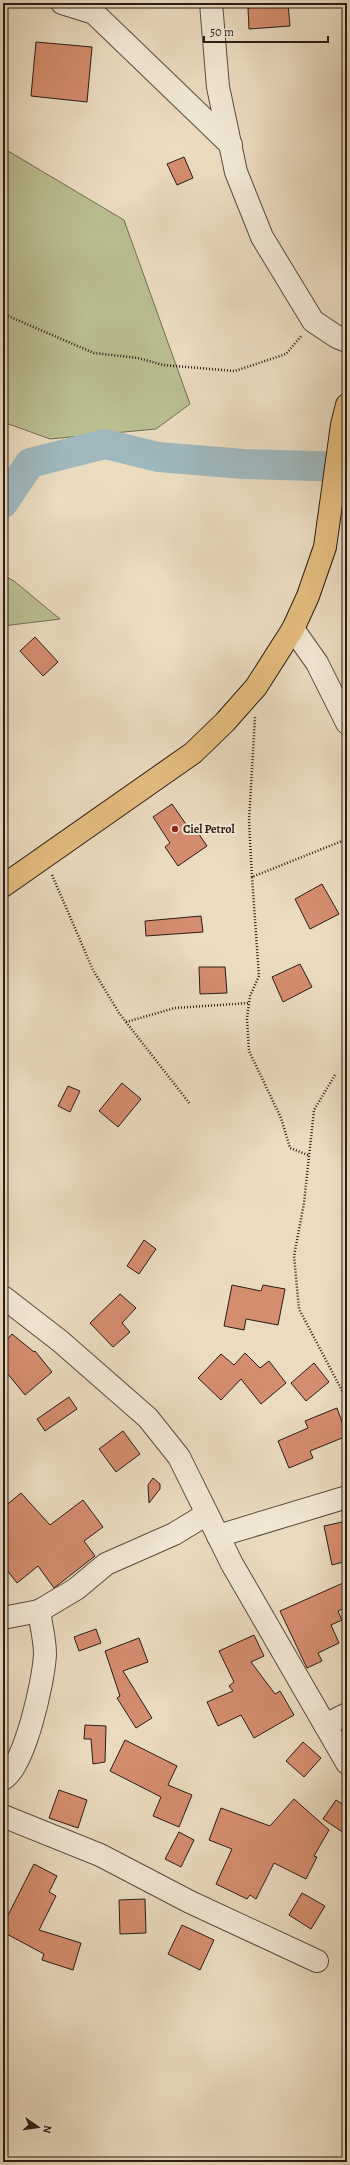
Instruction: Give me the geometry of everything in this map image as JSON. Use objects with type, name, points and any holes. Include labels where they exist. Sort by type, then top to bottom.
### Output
[{"type":"highway","points":[[3,886],[44,855],[193,753],[225,722],[256,687],[293,629],[308,596],[324,547],[344,415]]},
{"type":"street","points":[[62,3],[93,8],[231,145]]},
{"type":"street","points":[[210,3],[218,87],[236,172],[262,237],[313,321],[337,337],[347,341]]},
{"type":"street","points":[[293,629],[317,662],[347,723]]},
{"type":"street","points":[[3,1297],[60,1341],[148,1418],[179,1457],[232,1564],[347,1763]]},
{"type":"street","points":[[218,1536],[347,1496]]},
{"type":"street","points":[[3,1618],[39,1612],[76,1589],[106,1564],[174,1534],[207,1514]]},
{"type":"street","points":[[3,1779],[8,1776],[21,1753],[32,1720],[45,1654],[39,1612]]},
{"type":"street","points":[[325,1725],[347,1714]]},
{"type":"street","points":[[3,1816],[100,1855],[197,1905],[317,1961]]},
{"type":"path","points":[[8,316],[94,353],[138,358],[163,365],[235,371],[286,354],[313,321]]},
{"type":"path","points":[[256,687],[250,821],[252,877],[259,976],[250,996],[249,1003],[247,1019],[249,1051],[281,1118],[290,1148],[308,1155]]},
{"type":"path","points":[[252,877],[347,839]]},
{"type":"path","points":[[44,855],[92,970],[126,1022],[190,1104]]},
{"type":"path","points":[[126,1022],[175,1008],[249,1003]]},
{"type":"path","points":[[335,1075],[314,1110],[304,1203],[294,1256],[299,1309],[347,1400]]},
{"type":"green space","points":[[3,148],[124,220],[190,404],[156,429],[50,439],[3,422]]},
{"type":"green space","points":[[3,575],[14,581],[60,619],[3,626]]},
{"type":"building","points":[[288,4],[290,26],[249,29],[248,8]]},
{"type":"building","points":[[36,42],[92,47],[87,102],[31,96]]},
{"type":"building","points":[[184,157],[193,178],[177,185],[167,164]]},
{"type":"building","points":[[35,637],[58,662],[43,676],[20,651]]},
{"type":"building","points":[[172,804],[190,830],[194,827],[207,846],[178,866],[165,847],[170,843],[153,817]]},
{"type":"building","points":[[322,884],[339,914],[310,929],[295,899]]},
{"type":"building","points":[[201,916],[203,932],[146,936],[145,921]]},
{"type":"building","points":[[300,964],[312,987],[283,1002],[272,977]]},
{"type":"building","points":[[199,967],[225,967],[227,993],[200,994]]},
{"type":"building","points":[[122,1083],[141,1099],[118,1127],[99,1111]]},
{"type":"building","points":[[68,1086],[80,1091],[70,1112],[58,1106]]},
{"type":"building","points":[[144,1240],[156,1249],[139,1274],[127,1266]]},
{"type":"building","points":[[232,1285],[261,1291],[263,1285],[285,1289],[278,1325],[246,1319],[244,1330],[224,1326]]},
{"type":"building","points":[[120,1294],[136,1308],[122,1323],[130,1332],[113,1347],[90,1323]]},
{"type":"building","points":[[12,1334],[34,1352],[35,1351],[52,1372],[25,1395],[3,1368],[3,1344]]},
{"type":"building","points":[[245,1353],[260,1368],[269,1361],[286,1383],[261,1404],[241,1379],[221,1400],[198,1378],[221,1354],[234,1365]]},
{"type":"building","points":[[314,1363],[329,1382],[306,1401],[291,1383]]},
{"type":"building","points":[[69,1397],[77,1409],[45,1431],[37,1419]]},
{"type":"building","points":[[337,1408],[347,1436],[310,1451],[313,1458],[289,1468],[278,1441],[308,1428],[305,1421]]},
{"type":"building","points":[[123,1431],[140,1454],[116,1472],[99,1449]]},
{"type":"building","points":[[153,1478],[160,1484],[160,1489],[149,1503],[148,1485]]},
{"type":"building","points":[[21,1493],[50,1525],[83,1500],[103,1527],[84,1541],[95,1556],[54,1588],[38,1566],[17,1583],[3,1565],[3,1508]]},
{"type":"building","points":[[347,1521],[347,1561],[332,1565],[324,1526]]},
{"type":"building","points":[[343,1583],[347,1593],[347,1607],[338,1611],[342,1620],[331,1625],[339,1643],[318,1653],[322,1661],[307,1668],[280,1611]]},
{"type":"building","points":[[96,1629],[101,1643],[79,1651],[74,1637]]},
{"type":"building","points":[[254,1635],[264,1656],[251,1662],[275,1694],[280,1691],[294,1715],[254,1738],[241,1715],[218,1726],[207,1702],[233,1691],[229,1686],[234,1682],[219,1651]]},
{"type":"building","points":[[139,1638],[148,1662],[123,1671],[152,1718],[136,1728],[117,1698],[120,1696],[105,1651]]},
{"type":"building","points":[[85,1725],[106,1726],[105,1762],[93,1764],[91,1739],[84,1739]]},
{"type":"building","points":[[125,1740],[177,1766],[168,1785],[192,1795],[179,1827],[153,1816],[161,1797],[110,1771]]},
{"type":"building","points":[[303,1742],[321,1758],[304,1777],[286,1761]]},
{"type":"building","points":[[59,1790],[87,1800],[78,1828],[49,1818]]},
{"type":"building","points":[[294,1799],[329,1830],[314,1856],[317,1857],[306,1879],[274,1863],[256,1899],[250,1895],[247,1899],[216,1884],[232,1849],[209,1840],[221,1808],[270,1826]]},
{"type":"building","points":[[336,1800],[347,1807],[347,1835],[323,1819]]},
{"type":"building","points":[[179,1832],[194,1840],[181,1867],[165,1859]]},
{"type":"building","points":[[34,1864],[57,1876],[49,1892],[56,1896],[39,1930],[81,1943],[73,1970],[42,1960],[44,1954],[3,1932],[3,1925]]},
{"type":"building","points":[[302,1893],[325,1906],[311,1929],[289,1915]]},
{"type":"building","points":[[145,1899],[146,1933],[120,1934],[119,1900]]},
{"type":"building","points":[[182,1925],[214,1940],[200,1970],[168,1954]]},
{"type":"waterway","points":[[3,503],[30,463],[105,444],[158,457],[244,464],[347,467]]},
{"type":"place","name":"Ciel Petrol","points":[[175,829]]}]
